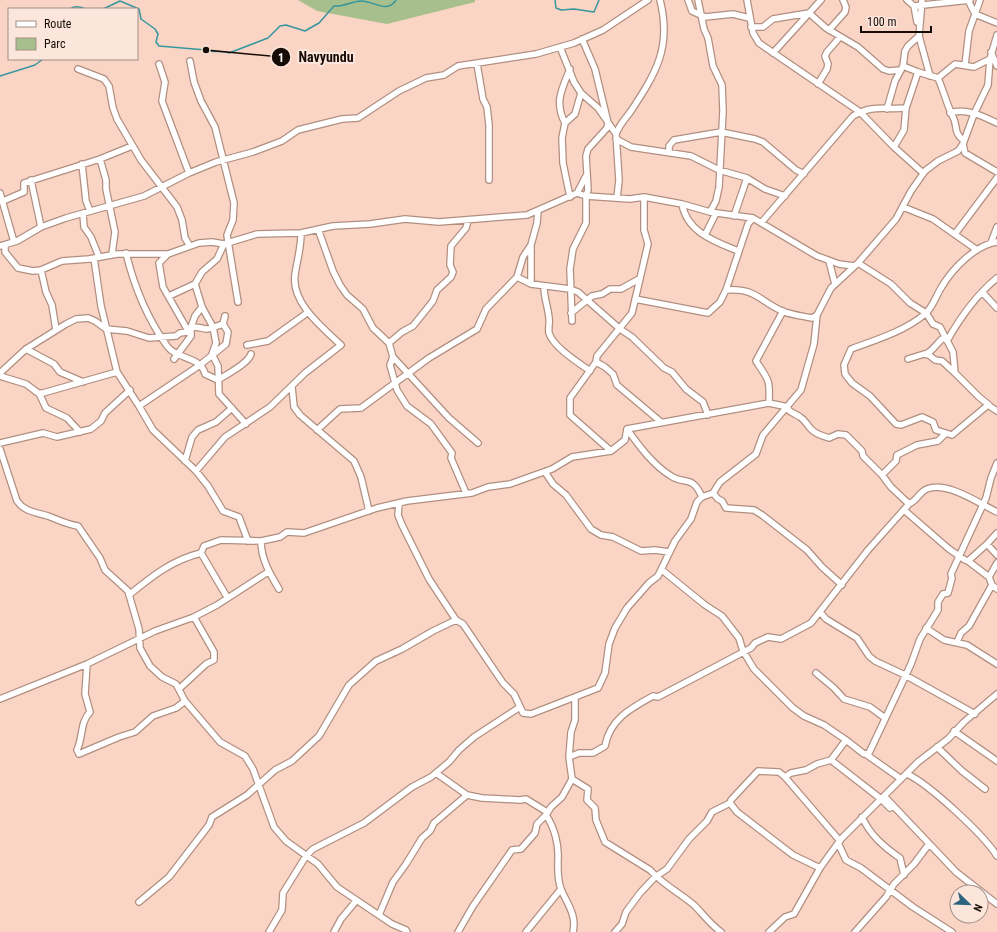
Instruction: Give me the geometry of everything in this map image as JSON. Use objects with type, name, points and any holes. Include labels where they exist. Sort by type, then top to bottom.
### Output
[{"type":"street","points":[[587,176],[577,193],[527,215],[468,221],[439,222],[405,219],[370,224],[333,226],[301,233],[257,234],[226,243],[212,242],[190,246],[168,254],[112,254],[62,262],[41,270],[24,270],[18,268],[2,246],[14,242],[42,227],[90,211],[144,196],[189,173],[282,140],[298,130],[342,119],[358,118],[399,91],[426,78],[444,75],[458,66],[536,54],[582,39],[603,30],[648,0]]},
{"type":"street","points":[[617,198],[619,180],[616,137],[619,126],[631,111],[650,80],[662,55],[665,30],[660,0]]},
{"type":"street","points":[[688,0],[692,11],[701,16],[705,17],[733,14],[749,18]]},
{"type":"street","points":[[698,0],[704,29],[708,38],[713,66],[722,84],[723,111],[720,170],[716,201],[705,235]]},
{"type":"street","points":[[747,0],[750,7],[749,18],[751,27],[755,37],[760,43],[860,112],[894,148],[923,174]]},
{"type":"street","points":[[773,53],[821,0]]},
{"type":"street","points":[[829,30],[845,12],[846,7],[843,0]]},
{"type":"street","points":[[907,0],[914,6],[919,28]]},
{"type":"street","points":[[914,6],[922,3],[969,0],[975,14],[997,23]]},
{"type":"street","points":[[964,65],[969,31],[980,0]]},
{"type":"street","points":[[922,3],[919,36],[930,76]]},
{"type":"street","points":[[751,27],[763,27],[773,19],[809,13],[829,30],[858,47],[883,69],[889,71],[902,68],[938,78]]},
{"type":"street","points":[[952,156],[958,151],[963,142],[988,85],[991,52],[997,35]]},
{"type":"street","points":[[887,109],[895,81],[902,68],[905,51],[908,46],[919,36]]},
{"type":"street","points":[[818,84],[827,69],[828,64],[825,56],[840,37]]},
{"type":"street","points":[[572,321],[570,289],[573,249],[586,224],[586,196],[588,190],[585,162],[588,149],[602,134],[608,123],[595,69],[582,39]]},
{"type":"street","points":[[560,47],[570,68],[574,82],[581,93],[598,108],[616,137],[631,147],[661,153],[670,152],[691,156],[720,170],[747,178],[765,188],[785,196]]},
{"type":"street","points":[[991,52],[997,66]]},
{"type":"street","points":[[938,78],[955,64],[974,67],[990,59]]},
{"type":"street","points":[[190,61],[194,82],[201,101],[215,127],[234,203],[233,220],[227,235],[226,243],[238,302]]},
{"type":"street","points":[[159,64],[166,82],[162,101],[189,173]]},
{"type":"street","points":[[477,64],[483,99],[487,107],[489,125],[488,180]]},
{"type":"street","points":[[565,123],[560,113],[560,93],[570,68]]},
{"type":"street","points":[[78,69],[104,79],[109,86],[113,108],[132,146],[141,160],[163,187],[180,215],[185,238],[190,246]]},
{"type":"street","points":[[894,148],[904,130],[906,108],[918,72]]},
{"type":"street","points":[[938,78],[950,113],[954,118],[956,130],[963,142],[965,153],[997,172]]},
{"type":"street","points":[[570,197],[563,164],[562,138],[565,123],[575,114],[581,93]]},
{"type":"street","points":[[760,223],[853,116],[868,108],[906,108]]},
{"type":"street","points":[[950,113],[959,111],[974,114],[997,123]]},
{"type":"street","points":[[670,152],[670,146],[674,140],[721,132],[763,142],[796,170],[804,174]]},
{"type":"street","points":[[3,201],[24,192],[24,183],[31,180],[132,146]]},
{"type":"street","points":[[399,504],[398,515],[402,525],[430,579],[456,620],[463,624],[503,683],[514,694],[523,713],[531,714],[598,688],[605,673],[609,644],[615,628],[627,608],[662,570],[675,541],[691,519],[697,502],[702,497],[713,493],[720,482],[756,454],[763,435],[796,398],[804,382],[814,344],[819,308],[835,284],[856,264],[896,219],[923,174],[938,161],[952,156],[970,156]]},
{"type":"street","points":[[100,158],[106,180],[106,189],[111,206],[116,238],[112,254]]},
{"type":"street","points":[[82,164],[86,201],[90,211]]},
{"type":"street","points":[[734,216],[747,178]]},
{"type":"street","points":[[955,234],[997,178]]},
{"type":"street","points":[[31,180],[42,227]]},
{"type":"street","points":[[0,193],[14,242]]},
{"type":"street","points":[[577,193],[586,196],[630,199],[644,197],[682,204],[713,212],[753,218],[829,261],[856,264],[891,284],[910,303],[926,313],[933,324],[940,328],[953,352],[955,373]]},
{"type":"street","points":[[610,451],[570,415],[570,398],[596,362],[597,356],[632,313],[648,244],[644,230],[644,197]]},
{"type":"street","points":[[682,204],[684,215],[694,229],[738,251]]},
{"type":"street","points":[[903,207],[932,218],[977,250]]},
{"type":"street","points":[[531,284],[531,245],[537,223],[538,211]]},
{"type":"street","points":[[83,214],[84,227],[94,242],[106,329],[118,372],[153,430],[196,472],[208,486],[223,511],[239,517],[248,541]]},
{"type":"street","points":[[635,299],[708,313],[720,302],[726,290],[748,224],[753,218]]},
{"type":"street","points":[[389,343],[402,332],[413,326],[433,301],[437,290],[451,277],[453,272],[450,265],[451,246],[466,228],[468,221]]},
{"type":"street","points":[[989,405],[955,433],[945,434],[936,430],[933,422],[922,417],[901,425],[896,424],[870,396],[852,383],[845,374],[844,365],[851,349],[909,327],[926,313],[952,272],[977,250],[994,242],[997,226]]},
{"type":"street","points":[[318,229],[333,271],[340,285],[347,295],[363,309],[373,328],[389,343],[393,357],[449,418],[478,443]]},
{"type":"street","points":[[196,472],[225,437],[270,407],[305,373],[341,345],[307,313],[297,291],[295,277],[302,249],[301,233]]},
{"type":"street","points":[[169,296],[195,284],[202,272],[217,259],[226,243]]},
{"type":"street","points":[[317,430],[340,409],[360,408],[378,393],[395,384],[441,351],[477,329],[486,309],[517,277],[523,258],[531,245]]},
{"type":"street","points":[[126,253],[136,287],[149,317],[167,347],[175,356],[200,365],[204,369],[205,374],[218,380]]},
{"type":"street","points":[[168,254],[159,264],[163,287],[190,331]]},
{"type":"street","points":[[829,261],[835,284]]},
{"type":"street","points":[[41,270],[46,292],[52,305],[56,330]]},
{"type":"street","points":[[517,277],[531,284],[544,287],[570,289],[587,300],[620,329],[632,337],[664,368],[672,372],[686,389],[703,402],[708,415]]},
{"type":"street","points":[[908,359],[926,354],[934,349],[940,340],[946,339],[982,292],[997,278]]},
{"type":"street","points":[[571,313],[587,300],[610,289],[621,289],[639,279]]},
{"type":"street","points":[[195,284],[202,307],[213,327],[216,343],[212,354],[218,366],[219,394],[246,424]]},
{"type":"street","points":[[544,287],[544,298],[549,318],[549,333],[553,340],[572,358],[590,371]]},
{"type":"street","points":[[726,290],[740,289],[749,291],[783,311],[812,318],[817,315]]},
{"type":"street","points":[[982,292],[997,308]]},
{"type":"street","points":[[175,356],[190,331],[195,316],[202,307]]},
{"type":"street","points":[[769,404],[770,386],[767,376],[756,361],[783,311]]},
{"type":"street","points":[[247,346],[268,341],[307,313]]},
{"type":"street","points":[[223,324],[226,316]]},
{"type":"street","points":[[80,432],[66,418],[46,408],[39,393],[26,384],[0,375],[26,349],[76,319],[88,318],[106,329],[128,331],[149,338],[176,336],[200,326],[208,329],[223,324]]},
{"type":"street","points":[[139,406],[200,365],[226,344],[228,332],[223,324]]},
{"type":"street","points":[[26,349],[54,364],[60,372],[85,383]]},
{"type":"street","points":[[218,380],[242,365],[250,358],[251,354]]},
{"type":"street","points":[[926,354],[935,360],[942,361],[979,398],[997,411]]},
{"type":"street","points":[[393,357],[390,365],[395,384],[407,406],[431,424],[444,440],[452,453],[451,458],[466,493]]},
{"type":"street","points":[[596,362],[613,374],[617,385],[661,422]]},
{"type":"street","points":[[39,393],[73,384],[85,383],[118,372]]},
{"type":"street","points":[[292,387],[294,407],[300,415],[354,461],[361,477],[369,511]]},
{"type":"street","points":[[0,444],[43,433],[57,437],[91,429],[101,421],[105,413],[130,390]]},
{"type":"street","points":[[627,429],[769,404],[787,407],[794,415],[799,415],[810,428],[818,434],[829,438],[838,434],[846,435],[862,451],[863,456],[882,474],[891,487],[908,504]]},
{"type":"street","points":[[185,461],[192,437],[198,430],[216,422],[232,408]]},
{"type":"street","points":[[129,595],[155,573],[188,556],[200,553],[204,546],[214,544],[221,540],[261,541],[280,537],[287,532],[304,533],[369,511],[399,504],[472,493],[488,487],[510,484],[545,472],[572,457],[610,451],[625,440],[627,429]]},
{"type":"street","points":[[627,429],[653,463],[660,466],[672,477],[688,480],[699,490],[702,497]]},
{"type":"street","points":[[882,474],[896,462],[897,455],[917,445],[938,441],[945,434]]},
{"type":"street","points":[[0,449],[17,501],[21,506],[27,510],[46,515],[64,524],[78,526],[100,558],[105,570],[128,591],[139,629],[142,654],[150,666],[158,674],[176,684],[180,688],[185,701],[220,742],[245,756],[253,769],[274,827],[279,834],[318,864],[337,887],[356,901],[392,924],[402,927],[407,932]]},
{"type":"street","points":[[867,755],[905,675],[920,639],[938,610],[937,604],[940,598],[949,591],[951,574],[989,492],[991,478],[997,463]]},
{"type":"street","points":[[545,472],[566,495],[591,530],[600,535],[613,537],[641,551],[655,550],[669,552]]},
{"type":"street","points":[[569,757],[579,753],[593,753],[605,746],[607,734],[626,712],[653,696],[658,697],[768,637],[781,639],[811,623],[868,550],[908,504],[916,501],[924,491],[934,488],[948,489],[968,496],[997,512]]},
{"type":"street","points":[[713,493],[722,501],[726,508],[754,510],[762,515],[807,550],[822,567],[842,585]]},
{"type":"street","points":[[904,510],[959,557],[968,561],[989,577],[995,586],[969,626],[961,633],[957,642]]},
{"type":"street","points":[[968,561],[997,533]]},
{"type":"street","points":[[261,541],[261,549],[268,572],[279,589]]},
{"type":"street","points":[[987,544],[997,555]]},
{"type":"street","points":[[200,553],[227,598]]},
{"type":"street","points":[[989,577],[997,562]]},
{"type":"street","points":[[662,570],[705,605],[722,616],[739,638],[743,651],[754,669],[793,708],[804,716],[824,724],[901,779]]},
{"type":"street","points":[[0,699],[87,664],[139,638],[194,617],[268,572]]},
{"type":"street","points":[[820,612],[826,619],[857,638],[869,656],[875,661],[905,675],[974,714]]},
{"type":"street","points":[[180,688],[214,660],[214,652],[194,617]]},
{"type":"street","points":[[139,902],[169,877],[209,825],[212,817],[247,795],[275,770],[292,761],[319,736],[349,685],[376,661],[456,620]]},
{"type":"street","points":[[926,628],[944,640],[967,645],[997,664]]},
{"type":"street","points":[[87,664],[85,694],[90,712],[80,731],[81,741],[77,750],[79,754],[135,732],[153,716],[176,708],[185,701]]},
{"type":"street","points":[[816,673],[834,688],[844,699],[870,707],[885,718]]},
{"type":"street","points":[[997,694],[948,739],[918,762],[884,796],[892,802],[897,810],[929,844],[948,861],[956,872],[997,904]]},
{"type":"street","points":[[458,932],[473,906],[512,850],[521,849],[535,833],[537,824],[562,797],[572,779],[569,757],[574,720],[575,697]]},
{"type":"street","points":[[992,700],[997,704]]},
{"type":"street","points":[[269,932],[282,910],[283,893],[306,856],[313,849],[364,823],[412,787],[436,773],[474,737],[520,707]]},
{"type":"street","points":[[954,732],[997,761]]},
{"type":"street","points":[[785,777],[791,773],[806,770],[817,764],[831,760],[846,740]]},
{"type":"street","points":[[937,747],[962,771],[985,788]]},
{"type":"street","points":[[831,760],[881,799],[890,808]]},
{"type":"street","points":[[615,932],[622,924],[631,906],[655,877],[667,869],[689,838],[707,821],[712,812],[730,803],[758,771],[779,772],[785,777],[839,842],[846,860],[861,868],[890,890],[952,932]]},
{"type":"street","points":[[436,773],[468,795],[482,798],[526,799],[547,813],[551,822],[556,844],[558,857],[558,878],[561,889],[574,917],[575,924],[572,932]]},
{"type":"street","points":[[907,774],[917,779],[964,820],[997,856]]},
{"type":"street","points":[[572,779],[588,789],[587,800],[596,812],[596,820],[604,842],[650,870],[655,877],[694,906],[707,921],[721,932]]},
{"type":"street","points":[[378,915],[392,882],[406,864],[422,838],[430,831],[434,823],[468,795]]},
{"type":"street","points":[[769,932],[785,917],[793,915],[820,868],[839,842],[862,816],[881,799]]},
{"type":"street","points":[[730,803],[737,812],[793,855],[820,868]]},
{"type":"street","points":[[862,816],[867,827],[880,843],[900,858],[904,875]]},
{"type":"street","points":[[854,932],[886,897],[890,890],[929,844]]},
{"type":"street","points":[[526,932],[561,889]]},
{"type":"street","points":[[334,932],[341,920],[356,901]]},
{"type":"green space","points":[[298,0],[475,0],[475,2],[387,24],[317,11]]},
{"type":"waterway","points":[[138,9],[141,19],[155,29],[158,34],[156,42],[159,46],[229,53],[268,38],[280,26],[286,25],[305,31],[319,23],[334,6],[341,6],[361,1],[380,6],[389,6],[396,0]]},
{"type":"waterway","points":[[555,0],[556,8],[561,10],[574,9],[594,12],[599,0]]},
{"type":"waterway","points":[[105,8],[120,1],[137,8]]},
{"type":"waterway","points":[[72,8],[83,8]]},
{"type":"waterway","points":[[0,76],[35,65],[42,60]]},
{"type":"place","name":"Navyundu","points":[[206,50]]}]
